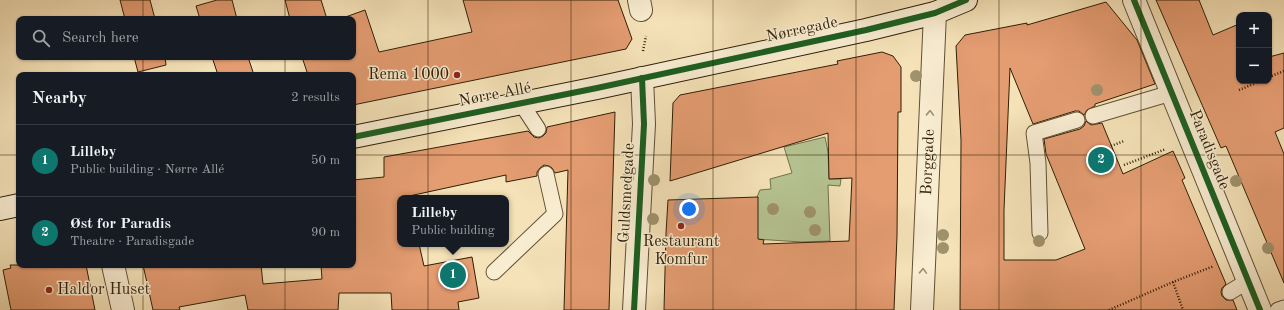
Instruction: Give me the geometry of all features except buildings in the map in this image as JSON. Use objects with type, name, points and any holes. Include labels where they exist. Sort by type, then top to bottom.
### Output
[{"type":"street","name":"Nørregade","points":[[642,78],[866,30],[935,13],[966,0]]},
{"type":"street","name":"Paradisgade","points":[[1134,0],[1260,310]]},
{"type":"street","name":"Borggade","points":[[922,310],[935,13]]},
{"type":"street","name":"Nørre Allé","points":[[356,135],[642,78]]},
{"type":"street","name":"Guldsmedgade","points":[[634,310],[644,124],[642,78]]},
{"type":"street","points":[[0,209],[16,206]]},
{"type":"street","points":[[114,268],[123,310]]},
{"type":"lane","points":[[1093,116],[1172,93]]},
{"type":"lane","points":[[521,103],[538,129]]},
{"type":"lane","points":[[1040,233],[1038,164],[1034,133],[1077,120]]},
{"type":"lane","points":[[494,272],[555,214],[546,174]]},
{"type":"lane","points":[[1230,292],[1248,281]]},
{"type":"lane","points":[[1278,310],[1284,308]]},
{"type":"path","points":[[640,5],[646,33],[641,62],[642,78]]},
{"type":"path","points":[[1272,76],[1284,71]]},
{"type":"path","points":[[1239,90],[1254,84]]},
{"type":"path","points":[[1124,165],[1190,139]]},
{"type":"path","points":[[1111,146],[1124,141]]},
{"type":"path","points":[[1109,310],[1173,282],[1238,257]]},
{"type":"path","points":[[1173,282],[1183,310]]},
{"type":"green space","points":[[825,137],[828,152],[829,179],[841,179],[840,186],[828,185],[830,241],[802,242],[755,239],[757,197],[760,190],[771,189],[770,179],[792,173],[784,147]]},
{"type":"cycle path","points":[[356,136],[597,88],[866,30],[935,13],[966,0]]},
{"type":"cycle path","points":[[1134,0],[1260,310]]},
{"type":"cycle path","points":[[634,310],[644,124],[642,78]]},
{"type":"place","name":"Rema 1000","points":[[457,75]]},
{"type":"place","name":"Øst for Paradis","points":[[1101,160]]},
{"type":"place","name":"Restaurant Komfur","points":[[681,226]]},
{"type":"place","name":"Lilleby","points":[[453,275]]},
{"type":"place","name":"Haldor Huset","points":[[49,290]]}]
